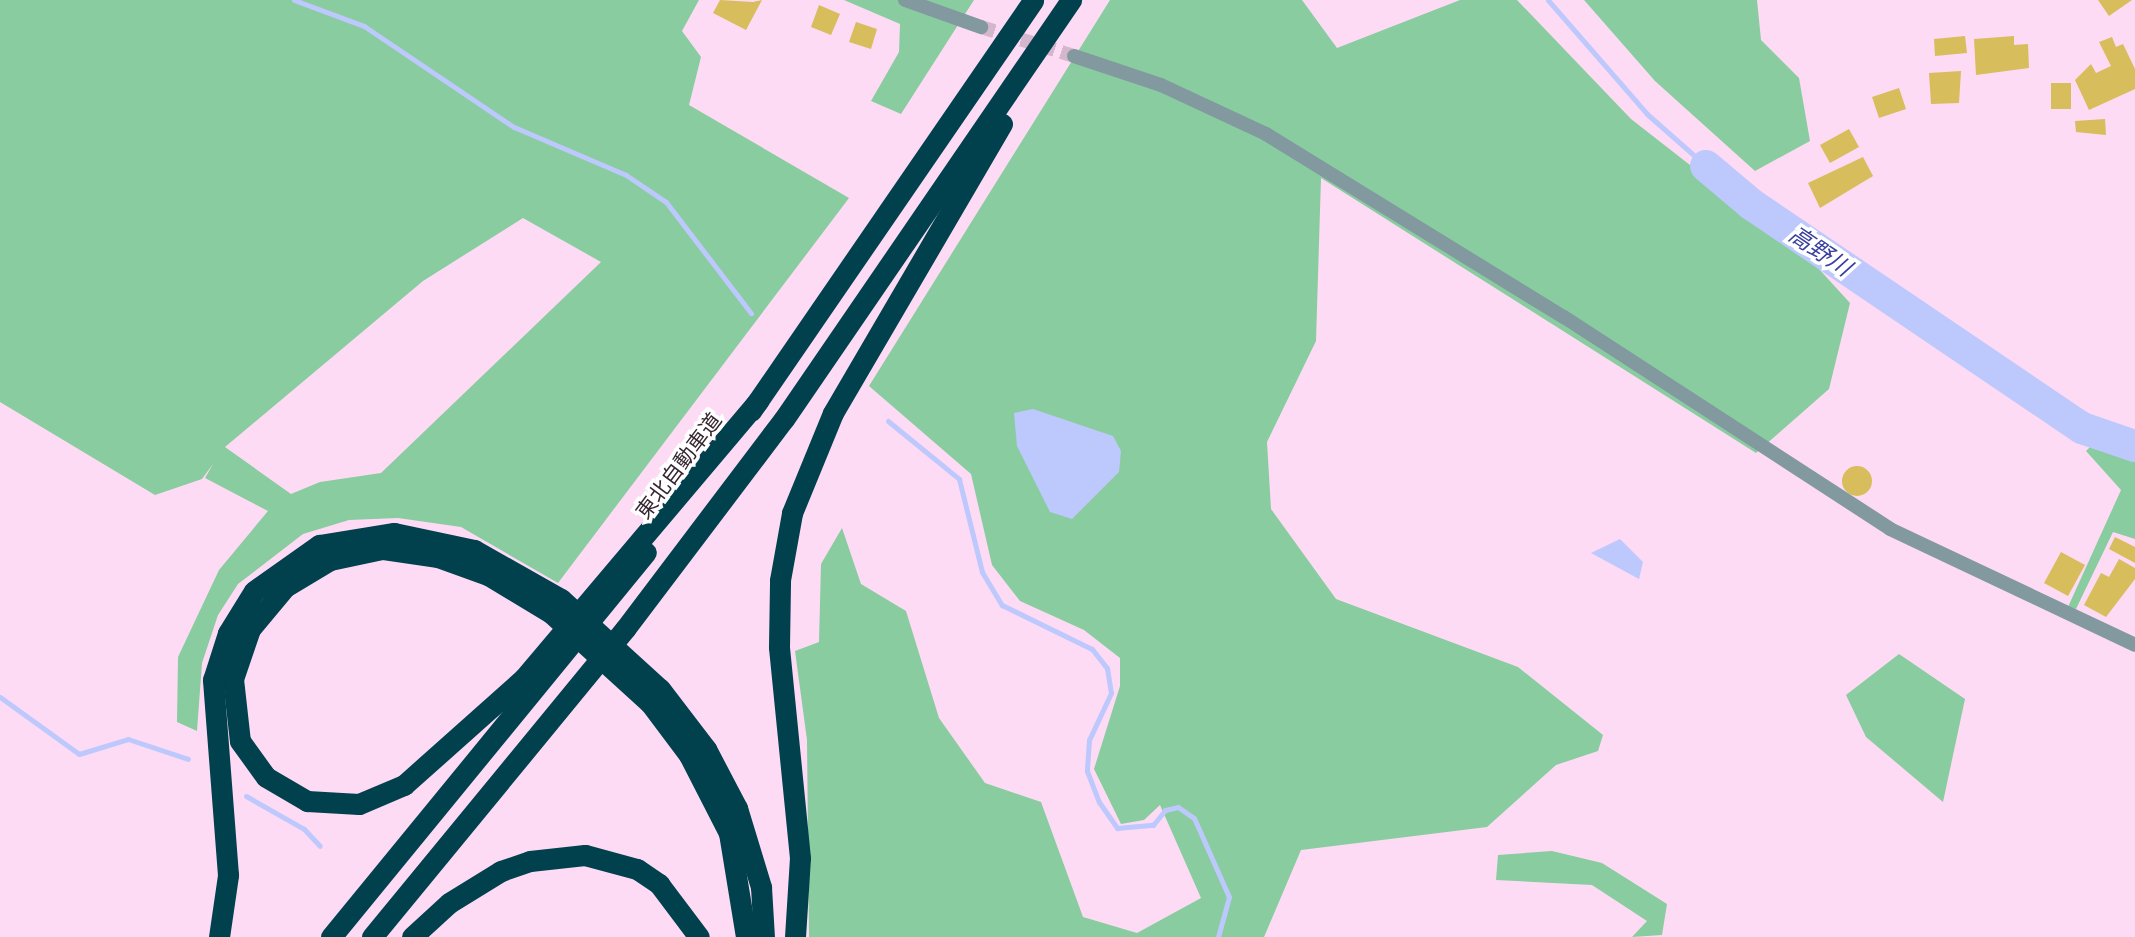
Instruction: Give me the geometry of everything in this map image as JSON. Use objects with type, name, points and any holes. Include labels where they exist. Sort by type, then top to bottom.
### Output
[{"type":"highway","name":"東北自動車道","points":[[331,937],[564,658],[758,401],[1033,0]]},
{"type":"highway","points":[[372,937],[617,640],[784,419],[1071,0]]},
{"type":"highway","points":[[795,937],[800,858],[779,647],[780,580],[792,513],[833,413],[1071,0]]},
{"type":"highway","points":[[556,606],[488,575],[438,557],[382,550],[330,560],[285,587],[250,629],[233,679],[240,741],[266,777],[307,801],[359,804],[404,785],[524,678],[758,401]]},
{"type":"highway","points":[[219,937],[228,875],[213,680],[228,633],[254,591],[320,545],[394,533],[474,550],[556,606],[655,696],[706,749],[737,808],[761,887],[764,937]]},
{"type":"highway","points":[[655,696],[729,833],[746,937]]},
{"type":"highway","points":[[412,937],[449,903],[501,872],[530,860],[585,855],[637,869],[659,884],[699,937]]},
{"type":"street","points":[[905,0],[981,27]]},
{"type":"street","points":[[1073,56],[1161,85],[1266,134],[1564,317],[1890,529],[2135,645]]},
{"type":"green space","points":[[0,0],[699,0],[682,31],[701,57],[689,105],[849,198],[558,583],[461,527],[398,518],[349,520],[303,534],[238,584],[218,615],[202,663],[197,731],[177,722],[178,657],[219,570],[268,511],[205,478],[213,464],[202,479],[155,495],[0,402]],"holes":[[[523,218],[601,262],[381,473],[320,482],[291,494],[225,447],[423,281]]]},
{"type":"green space","points":[[844,0],[974,0],[901,114],[871,101],[899,52],[900,24]]},
{"type":"green space","points":[[1110,0],[1302,0],[1337,48],[1460,0],[1517,0],[1631,119],[1808,257],[1850,303],[1829,389],[1756,453],[1321,178],[1316,341],[1267,442],[1271,509],[1336,599],[1518,667],[1603,735],[1598,751],[1556,765],[1487,827],[1301,850],[1264,937],[809,937],[807,740],[795,651],[819,642],[821,564],[842,528],[861,584],[906,611],[939,718],[985,783],[1041,802],[1083,917],[1137,933],[1201,898],[1160,805],[1144,820],[1121,824],[1094,769],[1120,686],[1120,658],[1084,630],[1020,601],[992,565],[971,474],[869,386]]},
{"type":"green space","points":[[1584,0],[1757,0],[1761,40],[1799,78],[1810,141],[1755,171],[1655,81]]},
{"type":"green space","points":[[2095,442],[2135,453],[2135,539],[2113,532],[2076,609],[2068,607],[2121,490],[2086,451]]},
{"type":"green space","points":[[1899,654],[1965,699],[1943,802],[1866,737],[1846,695]]},
{"type":"green space","points":[[1552,851],[1602,863],[1667,904],[1662,935],[1632,937],[1647,921],[1592,885],[1496,880],[1498,855]]},
{"type":"water","points":[[1033,409],[1113,436],[1121,451],[1119,472],[1072,519],[1050,512],[1017,446],[1014,413]]},
{"type":"water","points":[[1620,539],[1643,562],[1639,579],[1591,553]]},
{"type":"building","points":[[720,0],[762,0],[746,30],[713,13]]},
{"type":"building","points":[[2098,0],[2132,0],[2109,16]]},
{"type":"building","points":[[819,5],[840,14],[831,35],[811,27]]},
{"type":"building","points":[[856,22],[877,29],[871,49],[849,42]]},
{"type":"building","points":[[1965,36],[1967,53],[1935,56],[1934,39]]},
{"type":"building","points":[[2014,36],[2014,45],[2028,44],[2029,68],[1976,75],[1974,39]]},
{"type":"building","points":[[2112,37],[2116,47],[2123,44],[2135,69],[2135,89],[2089,110],[2075,80],[2091,64],[2096,73],[2111,66],[2099,42]]},
{"type":"building","points":[[1961,71],[1959,103],[1931,104],[1929,73]]},
{"type":"building","points":[[2051,83],[2071,83],[2071,109],[2051,109]]},
{"type":"building","points":[[1899,88],[1906,109],[1879,118],[1872,97]]},
{"type":"building","points":[[2105,119],[2106,135],[2076,132],[2075,121]]},
{"type":"building","points":[[1849,129],[1859,147],[1830,163],[1820,145]]},
{"type":"building","points":[[1863,157],[1873,176],[1820,208],[1808,183]]},
{"type":"building","points":[[1857,466],[1868,470],[1872,481],[1868,492],[1857,496],[1846,492],[1842,481],[1846,470]]},
{"type":"building","points":[[2115,537],[2135,547],[2135,563],[2109,549]]},
{"type":"building","points":[[2061,552],[2085,565],[2068,596],[2044,583]]},
{"type":"building","points":[[2119,559],[2135,568],[2135,579],[2106,617],[2084,605],[2101,573],[2109,577]]},
{"type":"waterway","points":[[294,0],[364,26],[514,127],[626,175],[666,202],[751,313]]},
{"type":"waterway","name":"高野川","points":[[1548,0],[1647,114],[1706,166]]},
{"type":"waterway","name":"高野川","points":[[1706,166],[1751,204],[2082,428],[2135,446]]},
{"type":"waterway","points":[[888,421],[959,479],[982,572],[1002,605],[1092,649],[1107,668],[1111,693],[1089,740],[1087,771],[1099,802],[1117,828],[1153,825],[1165,810],[1178,807],[1194,818],[1229,897],[1218,937]]},
{"type":"waterway","points":[[0,697],[79,754],[128,739],[188,759]]},
{"type":"waterway","points":[[246,796],[304,829],[320,846]]},
{"type":"tunnel","points":[[981,27],[1074,56]]}]
